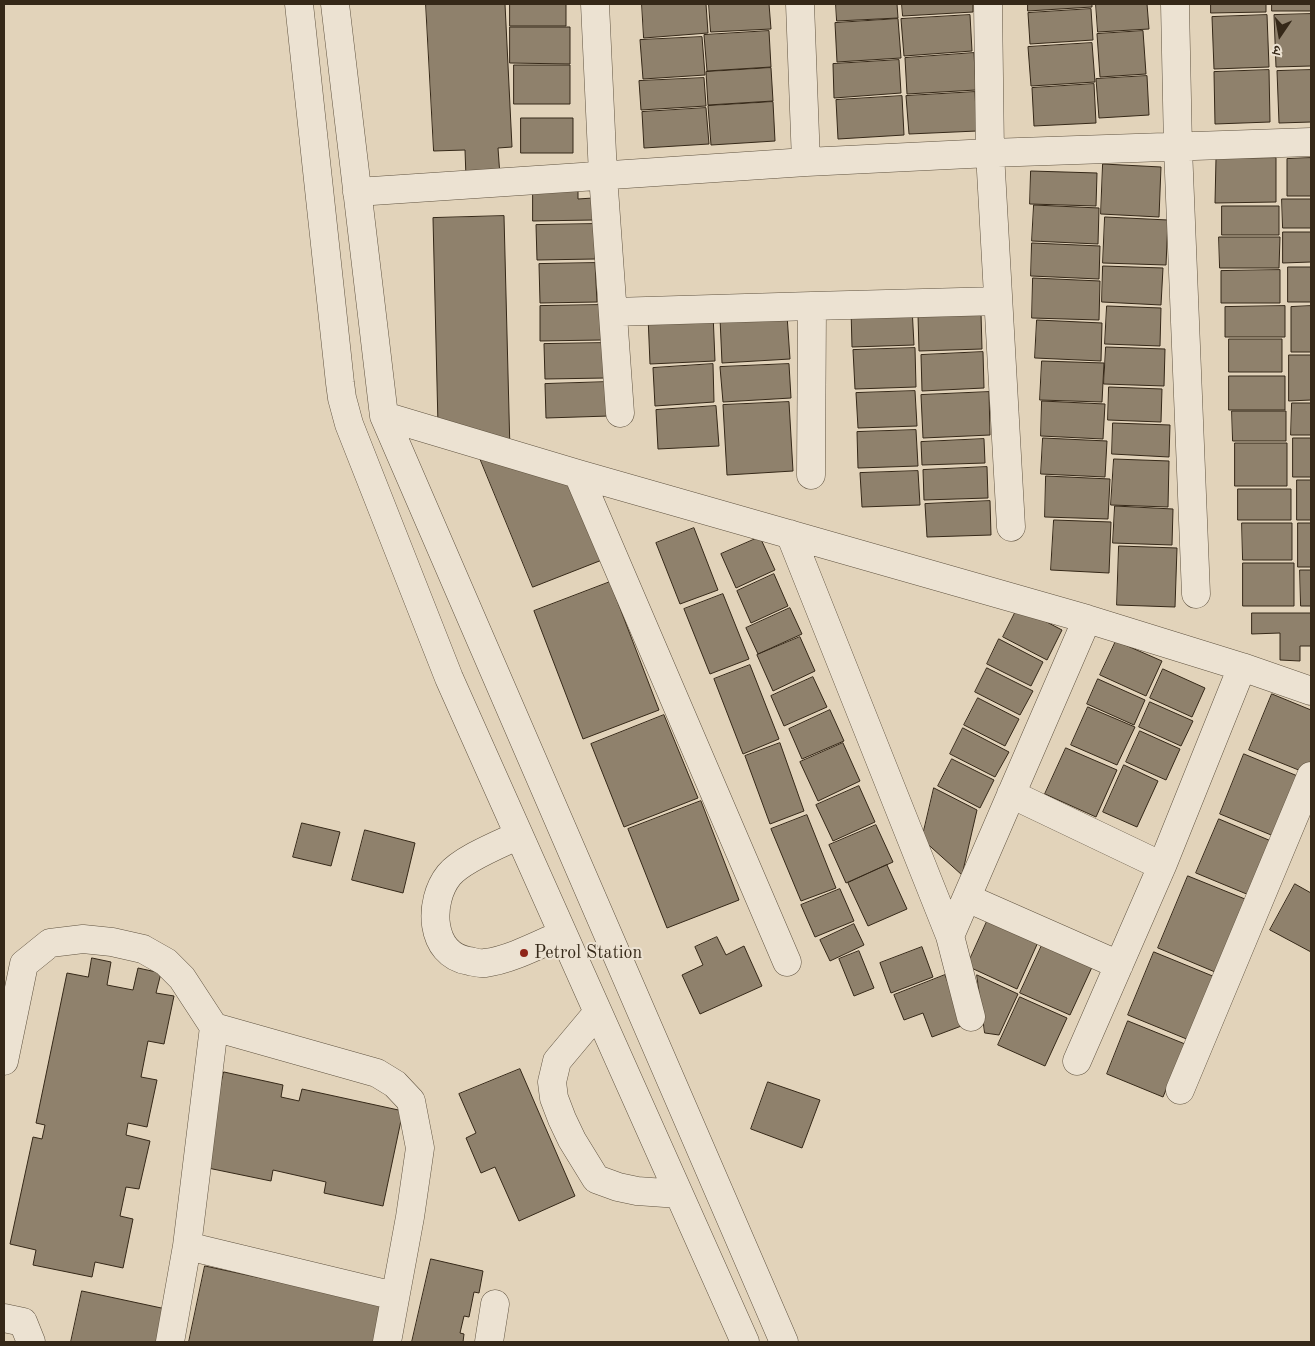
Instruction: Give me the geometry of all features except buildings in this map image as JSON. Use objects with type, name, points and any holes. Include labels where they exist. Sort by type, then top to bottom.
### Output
[{"type":"street","points":[[299,4],[338,373],[345,412],[449,678],[745,1342]]},
{"type":"street","points":[[335,4],[384,416],[784,1342]]},
{"type":"street","points":[[595,4],[603,175],[620,414]]},
{"type":"street","points":[[800,4],[806,162]]},
{"type":"street","points":[[988,4],[990,153],[1011,527]]},
{"type":"street","points":[[1175,4],[1178,148],[1196,594]]},
{"type":"street","points":[[357,192],[806,162],[990,153],[1311,142]]},
{"type":"street","points":[[613,312],[998,301]]},
{"type":"street","points":[[812,306],[812,475]]},
{"type":"street","points":[[384,416],[578,474],[1087,619],[1242,667],[1311,691]]},
{"type":"street","points":[[578,474],[787,962]]},
{"type":"street","points":[[790,534],[950,936],[971,1018]]},
{"type":"street","points":[[950,936],[1087,619]]},
{"type":"street","points":[[1077,1061],[1162,866],[1242,667]]},
{"type":"street","points":[[1180,1090],[1311,776]]},
{"type":"street","points":[[1011,794],[1162,866]]},
{"type":"street","points":[[519,835],[470,858],[450,874],[439,892],[436,904],[438,935],[447,950],[460,960],[483,964],[512,956],[563,934]]},
{"type":"street","points":[[967,898],[1118,965]]},
{"type":"street","points":[[4,1061],[24,964],[50,943],[83,939],[112,942],[143,949],[166,962],[182,978],[214,1027],[187,1246],[170,1342]]},
{"type":"street","points":[[629,984],[595,1005],[557,1062],[552,1082],[554,1098],[572,1140],[596,1179],[637,1191],[679,1194]]},
{"type":"street","points":[[214,1027],[376,1073],[395,1084],[411,1100],[420,1148],[410,1217],[387,1342]]},
{"type":"street","points":[[187,1246],[395,1296]]},
{"type":"street","points":[[490,1342],[494,1304]]},
{"type":"street","points":[[4,1318],[23,1322],[31,1342]]},
{"type":"place","name":"Petrol Station","points":[[524,953]]}]
